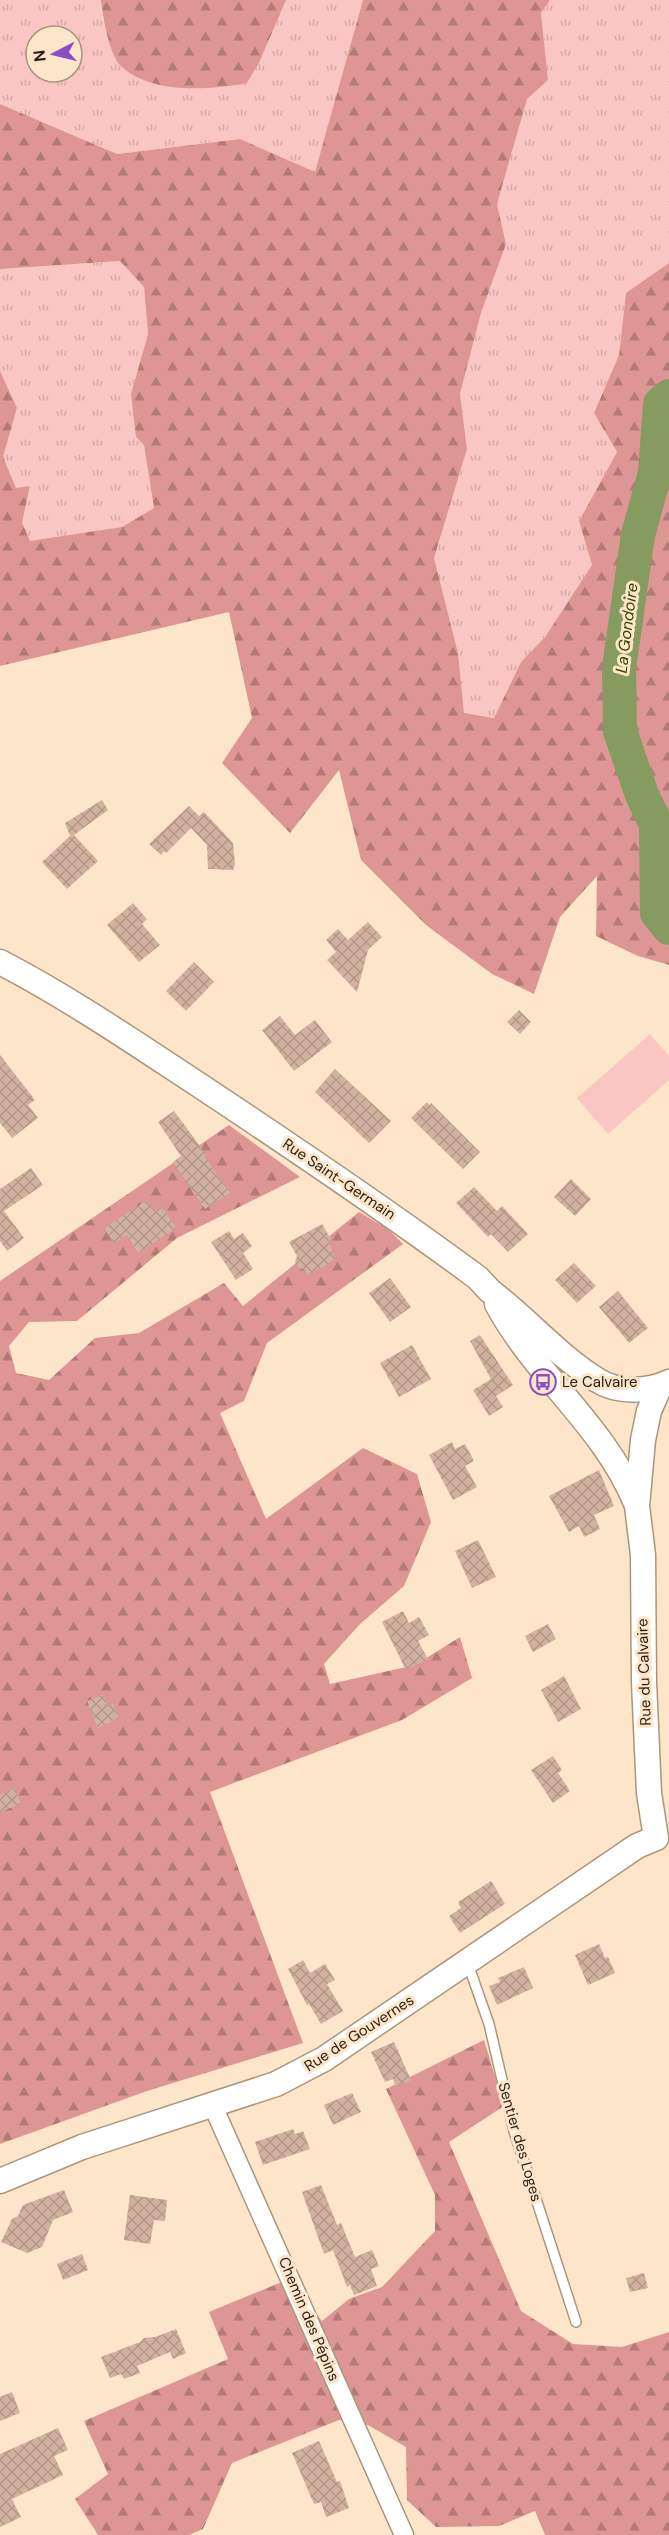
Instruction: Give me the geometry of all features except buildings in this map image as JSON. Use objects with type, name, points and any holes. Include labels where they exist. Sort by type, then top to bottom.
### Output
[{"type":"street","name":"Rue Saint-Germain","points":[[0,962],[31,978],[112,1028],[375,1202],[478,1278],[598,1382],[629,1390],[664,1384]]},
{"type":"street","name":"Rue du Calvaire","points":[[490,1290],[510,1326],[613,1458],[626,1479],[637,1506]]},
{"type":"street","name":"Rue du Calvaire","points":[[662,1841],[649,1792],[644,1692],[643,1555],[637,1506],[643,1440],[649,1411],[664,1384]]},
{"type":"street","name":"Rue de Gouvernes","points":[[0,2181],[82,2147],[276,2084],[324,2059],[637,1846],[662,1841]]},
{"type":"street","name":"Chemin des Pépins","points":[[212,2104],[287,2267],[404,2535]]},
{"type":"lane","name":"Sentier des Loges","points":[[467,1961],[489,2024],[514,2131],[576,2322]]},
{"type":"green space","points":[[0,0],[101,0],[103,22],[247,83],[259,63],[286,0],[363,0],[315,173],[240,139],[117,154],[0,104]]},
{"type":"green space","points":[[101,0],[286,0],[259,63],[247,83],[180,88],[147,81],[133,75],[120,65],[110,44]]},
{"type":"green space","points":[[363,0],[550,0],[541,13],[548,80],[527,99],[497,204],[506,244],[481,313],[460,394],[467,449],[434,558],[458,653],[464,713],[494,718],[521,662],[545,637],[592,565],[579,521],[617,452],[594,413],[619,355],[626,293],[669,263],[669,965],[638,956],[596,936],[597,876],[560,917],[534,994],[492,974],[426,925],[361,860],[339,770],[290,833],[222,763],[252,718],[229,612],[0,666],[0,371],[17,408],[3,457],[16,488],[30,486],[22,523],[30,541],[122,527],[154,508],[144,445],[136,437],[131,394],[148,334],[144,287],[120,261],[0,269],[0,104],[117,154],[240,139],[315,172]]},
{"type":"green space","points":[[550,0],[669,0],[669,263],[626,294],[619,355],[594,413],[617,452],[579,521],[592,565],[545,637],[521,662],[494,718],[464,713],[458,653],[434,558],[467,449],[460,394],[481,313],[506,244],[497,204],[527,98],[548,80],[541,13]]},
{"type":"green space","points":[[120,261],[144,286],[148,334],[131,394],[144,445],[154,508],[122,527],[30,542],[22,523],[30,487],[16,488],[3,457],[17,408],[0,371],[0,269]]},
{"type":"green space","points":[[650,1034],[669,1056],[669,1080],[608,1134],[577,1098]]},
{"type":"green space","points":[[229,1125],[300,1177],[177,1238],[77,1321],[29,1322],[9,1346],[16,1373],[49,1380],[95,1338],[139,1333],[224,1283],[243,1306],[359,1212],[388,1229],[403,1244],[267,1343],[244,1401],[220,1413],[266,1519],[363,1448],[417,1474],[431,1522],[404,1586],[360,1624],[324,1664],[330,1684],[415,1665],[460,1637],[472,1678],[402,1720],[210,1792],[303,2043],[147,2091],[0,2144],[0,1281]]},
{"type":"green space","points":[[484,2040],[504,2106],[449,2142],[521,2311],[573,2344],[622,2347],[669,2332],[669,2535],[545,2535],[535,2511],[499,2526],[436,2527],[407,2500],[406,2447],[368,2425],[339,2420],[232,2463],[203,2529],[189,2535],[98,2535],[75,2499],[108,2474],[84,2421],[228,2359],[209,2312],[289,2279],[322,2321],[349,2299],[382,2287],[435,2231],[435,2195],[386,2089]]},
{"type":"waterway","name":"La Gondoire","points":[[669,396],[660,404],[655,473],[638,535],[619,668],[620,731],[642,795],[656,824],[657,913],[669,928]]},
{"type":"place","name":"Le Calvaire","points":[[543,1382]]}]
